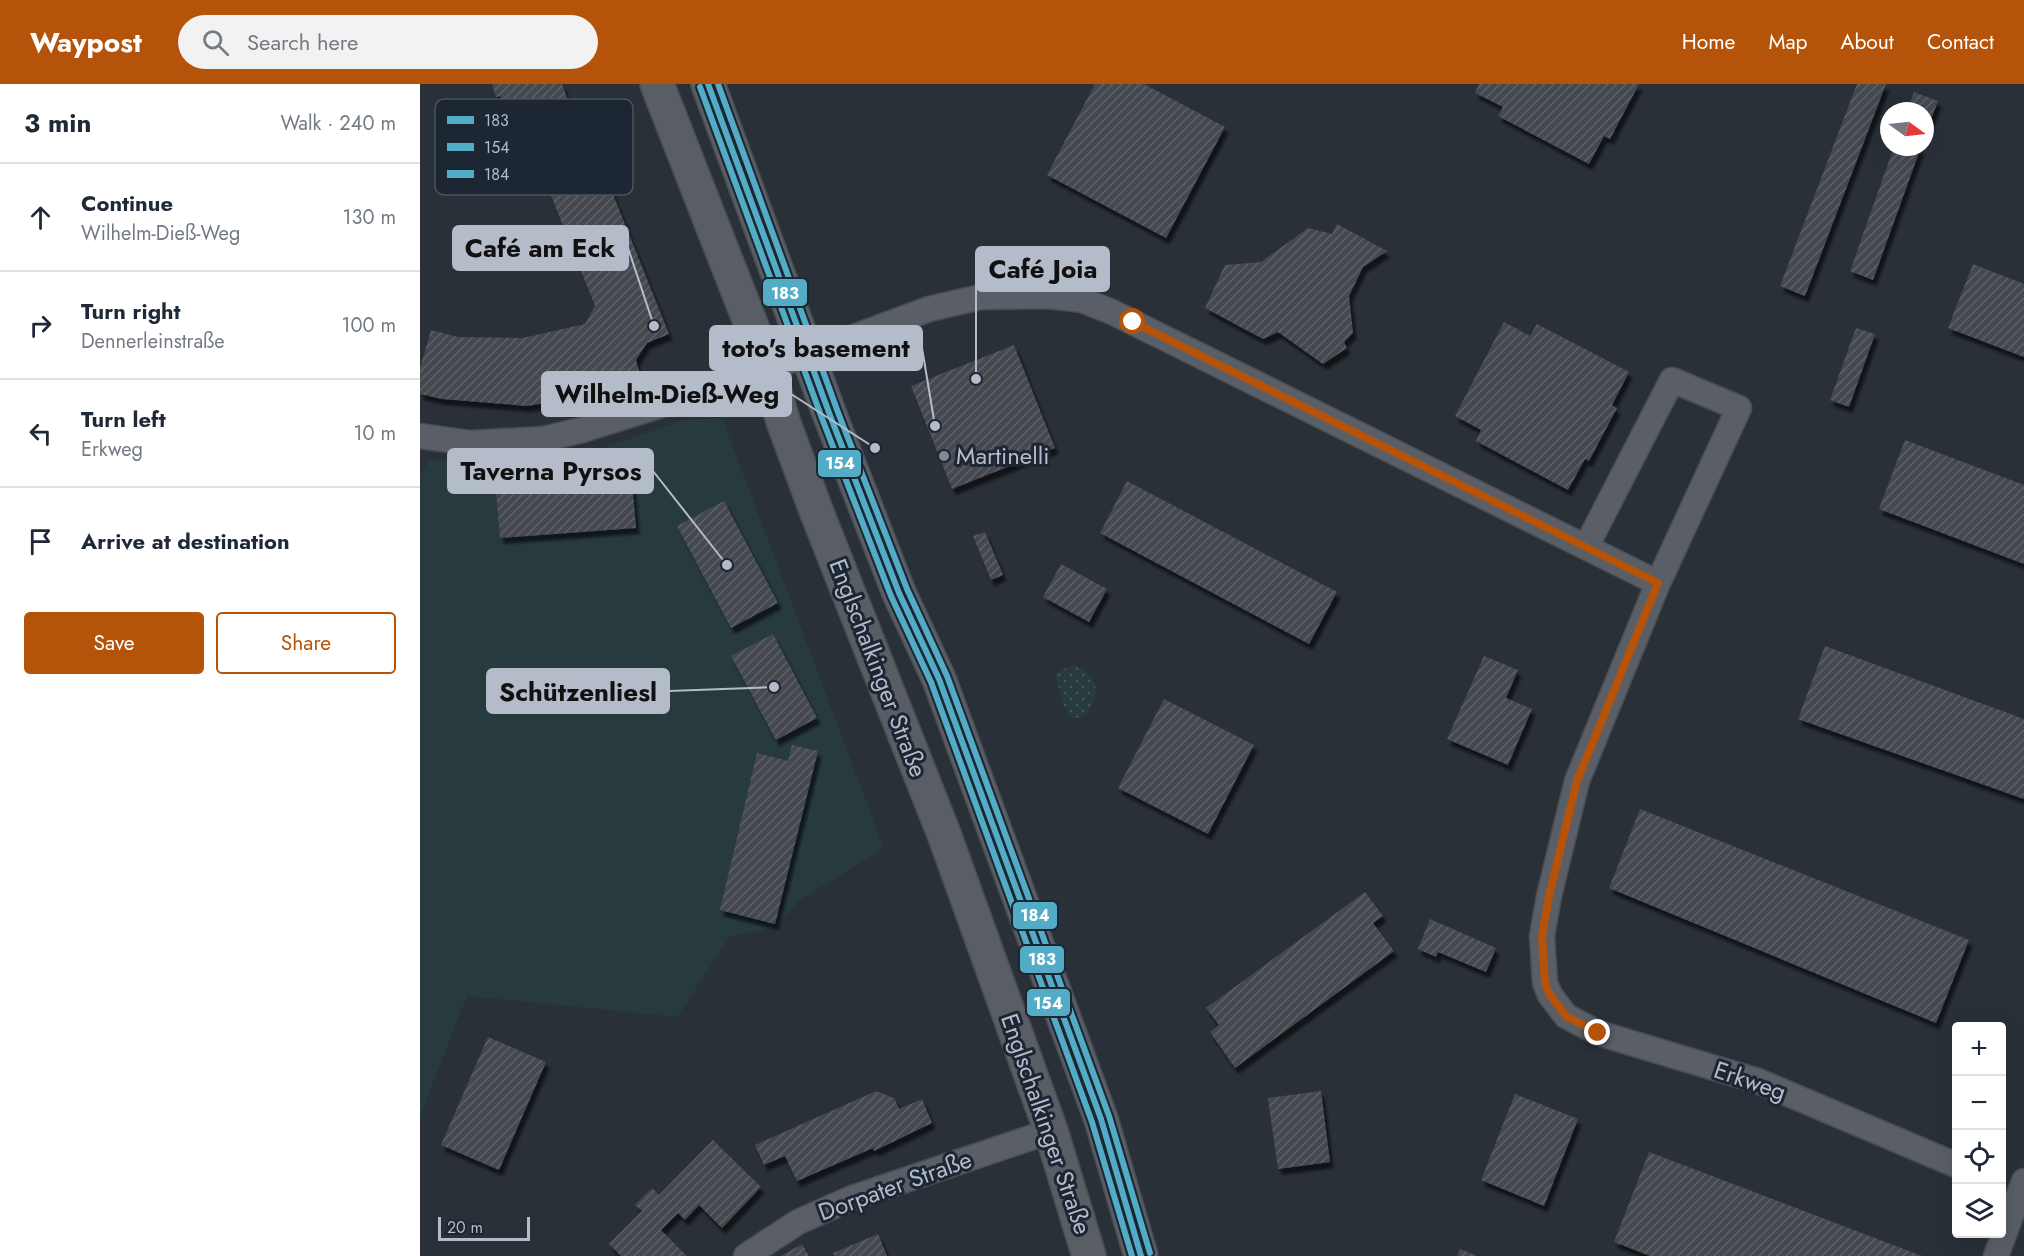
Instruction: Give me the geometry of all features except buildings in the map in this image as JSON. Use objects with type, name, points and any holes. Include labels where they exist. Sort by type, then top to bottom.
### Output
[{"type":"main road","name":"Englschalkinger Straße","points":[[657,84],[768,368],[783,421],[944,834],[1051,1131],[1089,1256]]},
{"type":"main road","name":"Englschalkinger Straße","points":[[708,84],[806,353],[899,592],[939,680],[1101,1119],[1141,1256]]},
{"type":"street","points":[[420,436],[470,443],[544,439],[681,400],[929,309],[981,297],[1049,296],[1082,300],[1133,322],[1586,548],[1658,583],[1739,408],[1672,380],[1586,548]]},
{"type":"street","name":"Erkweg","points":[[1658,583],[1577,781],[1549,896],[1542,936],[1545,983],[1550,995],[1566,1016],[1598,1033],[1758,1081],[1952,1163]]},
{"type":"street","name":"Dorpater Straße","points":[[746,1256],[798,1222],[852,1198],[1051,1131]]},
{"type":"street","points":[[1996,1256],[2017,1188]]},
{"type":"green space","points":[[722,418],[884,848],[799,901],[777,927],[730,937],[677,1017],[467,996],[420,1116],[420,475],[430,459],[513,463],[586,454],[684,420]]},
{"type":"green space","points":[[1074,664],[1092,677],[1095,683],[1095,696],[1088,712],[1080,717],[1070,718],[1064,707],[1055,674]]},
{"type":"transit line","name":"183","points":[[708,84],[831,418],[899,593],[939,679],[1101,1119],[1141,1256]]},
{"type":"transit line","name":"184","points":[[718,84],[839,415],[907,589],[947,676],[1109,1116],[1150,1253]]},
{"type":"transit line","name":"154","points":[[700,87],[823,421],[891,596],[931,682],[1092,1122],[1132,1256]]},
{"type":"place","name":"Café am Eck","points":[[654,326]]},
{"type":"place","name":"Café Joia","points":[[976,379]]},
{"type":"place","name":"toto's basement","points":[[935,426]]},
{"type":"place","name":"Wilhelm-Dieß-Weg","points":[[875,448]]},
{"type":"place","name":"Martinelli","points":[[944,456]]},
{"type":"place","name":"Taverna Pyrsos","points":[[727,565]]},
{"type":"place","name":"Schützenliesl","points":[[774,687]]},
{"type":"route","points":[[1133,322],[1658,583],[1577,781],[1549,896],[1542,936],[1545,983],[1550,995],[1566,1016],[1598,1033]]}]
